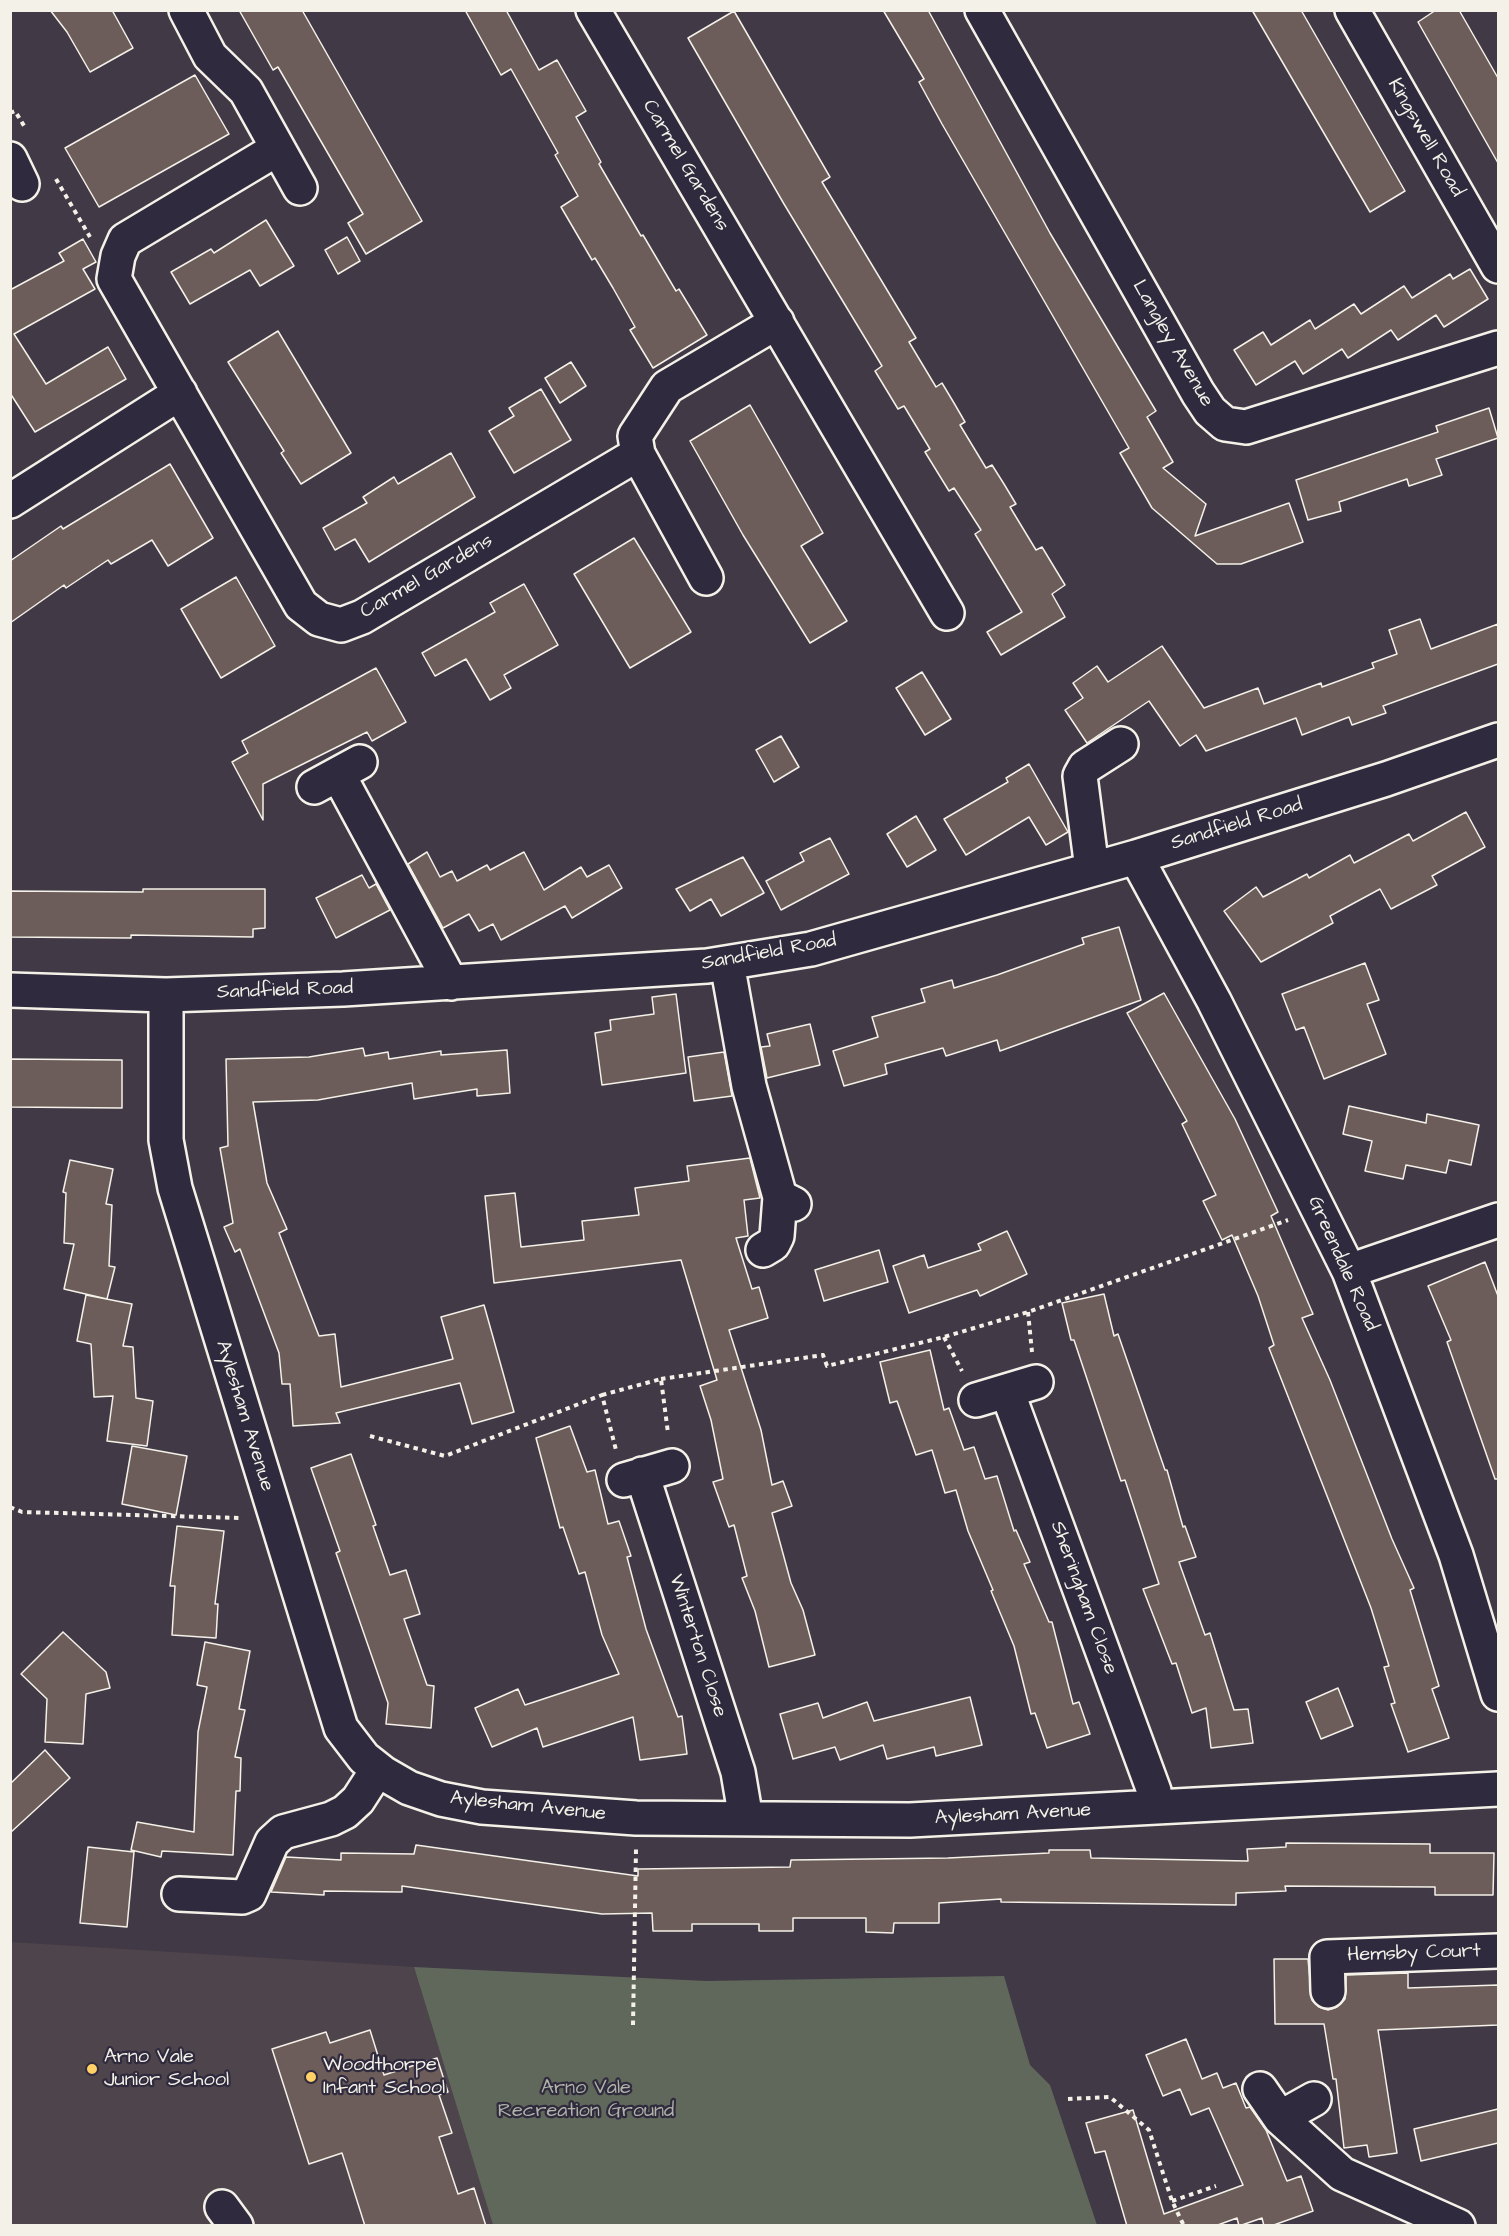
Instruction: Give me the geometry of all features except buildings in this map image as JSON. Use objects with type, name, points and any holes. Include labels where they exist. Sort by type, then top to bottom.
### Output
[{"type":"street","points":[[186,10],[210,56],[246,91],[300,188]]},
{"type":"street","name":"Carmel Gardens","points":[[593,10],[947,613]]},
{"type":"street","name":"Langley Avenue","points":[[982,10],[1198,393],[1210,411],[1225,424],[1246,427],[1498,348]]},
{"type":"street","name":"Kingswell Road","points":[[1352,10],[1498,266]]},
{"type":"street","points":[[10,501],[180,393],[114,279],[118,256],[125,240],[277,149]]},
{"type":"street","points":[[706,579],[638,454],[635,436],[667,387],[777,322]]},
{"type":"street","name":"Carmel Gardens","points":[[180,393],[300,605],[319,619],[341,625],[362,617],[638,454]]},
{"type":"street","name":"Sandfield Road","points":[[10,990],[166,995],[451,983],[727,963],[811,949],[1136,856],[1386,779],[1498,740]]},
{"type":"street","points":[[1092,869],[1080,776],[1085,767],[1121,744]]},
{"type":"street","points":[[337,774],[451,983]]},
{"type":"street","name":"Greendale Road","points":[[1136,856],[1214,1000],[1349,1271],[1456,1556],[1498,1694]]},
{"type":"street","points":[[727,963],[749,1086],[787,1201],[777,1236],[773,1244],[763,1250]]},
{"type":"street","name":"Aylesham Avenue","points":[[166,995],[168,1165],[276,1519],[341,1728],[364,1758],[409,1788],[441,1799],[482,1807],[636,1818],[910,1821],[1498,1789]]},
{"type":"street","points":[[1349,1271],[1498,1220]]},
{"type":"street","name":"Sheringham Close","points":[[1006,1391],[1154,1791],[1156,1806]]},
{"type":"street","name":"Winterton Close","points":[[646,1473],[738,1772],[746,1819]]},
{"type":"street","points":[[178,1894],[242,1897],[249,1894],[272,1842],[283,1832],[331,1819],[345,1812],[358,1800],[378,1769]]},
{"type":"street","name":"Hemsby Court","points":[[1328,1991],[1327,1957],[1498,1951]]},
{"type":"street","points":[[1260,2088],[1280,2118],[1342,2174],[1458,2226]]},
{"type":"street","points":[[1280,2118],[1314,2099]]},
{"type":"path","points":[[10,113],[15,111],[27,131]]},
{"type":"path","points":[[28,171],[114,279]]},
{"type":"path","points":[[370,1436],[445,1456],[602,1395],[661,1379],[823,1355],[826,1366],[944,1337],[1028,1312],[1319,1209]]},
{"type":"path","points":[[646,1473],[661,1379]]},
{"type":"path","points":[[602,1395],[646,1473]]},
{"type":"path","points":[[10,1507],[22,1512],[276,1519]]},
{"type":"path","points":[[633,2025],[636,1818]]},
{"type":"path","points":[[1068,2099],[1110,2097],[1149,2130],[1172,2201],[1184,2226]]},
{"type":"path","points":[[1172,2201],[1216,2186]]},
{"type":"shaded area","name":"Woodthorpe Infant School","points":[[10,1942],[414,1967],[493,2225],[11,2225]]},
{"type":"green space","name":"Arno Vale Recreation Ground","points":[[414,1967],[706,1981],[1004,1976],[1030,2065],[1050,2085],[1097,2225],[493,2225]]},
{"type":"place","name":"Arno Vale Junior School","points":[[92,2069]]},
{"type":"place","name":"Woodthorpe Infant School","points":[[311,2077]]}]
